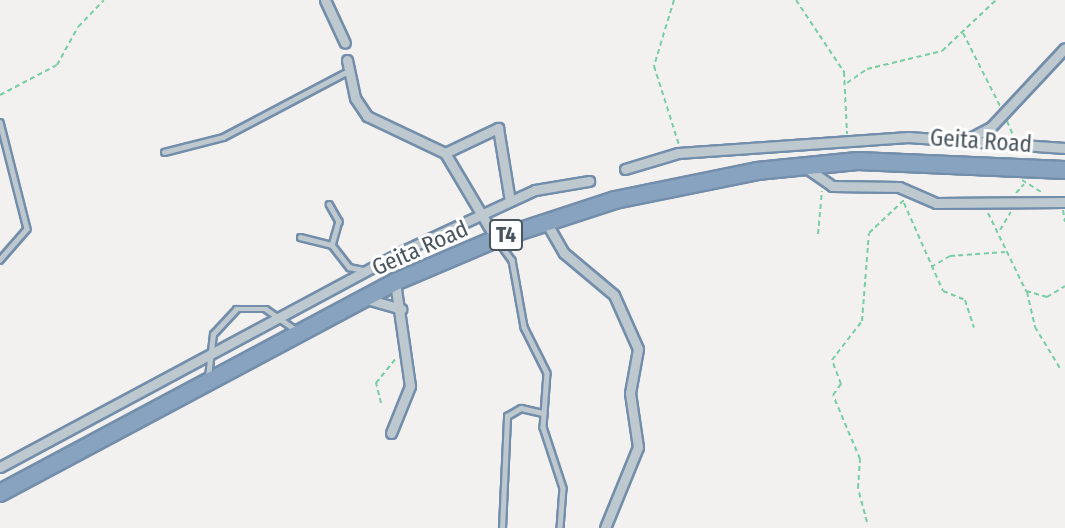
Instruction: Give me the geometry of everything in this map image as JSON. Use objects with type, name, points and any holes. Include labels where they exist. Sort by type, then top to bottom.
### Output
[{"type":"highway","name":"Geita Road","points":[[0,492],[363,298],[496,239],[546,222],[678,184],[802,164],[915,159],[1013,164],[1065,170]]},
{"type":"street","points":[[325,0],[345,43]]},
{"type":"street","points":[[968,139],[1003,113],[1065,48]]},
{"type":"street","points":[[347,60],[348,71],[368,116],[445,153],[496,239]]},
{"type":"street","points":[[445,153],[498,128],[510,201]]},
{"type":"street","points":[[625,169],[678,153],[847,141],[968,139],[1065,148]]},
{"type":"street","points":[[802,164],[824,184],[878,184],[905,196],[936,203],[1050,198],[1063,202]]},
{"type":"street","points":[[0,467],[280,315],[482,214],[550,185],[589,181]]},
{"type":"street","points":[[546,222],[564,253],[614,295],[638,349],[630,393],[638,447],[605,528]]},
{"type":"street","points":[[391,433],[409,396],[396,282]]},
{"type":"street","points":[[363,298],[401,309]]},
{"type":"lane","points":[[164,152],[223,137],[348,71]]},
{"type":"lane","points":[[0,122],[27,229],[0,260]]},
{"type":"lane","points":[[329,204],[339,221],[332,245]]},
{"type":"lane","points":[[300,237],[332,245],[349,267],[370,269]]},
{"type":"lane","points":[[496,239],[512,260],[524,327],[547,373],[542,413],[563,488],[560,528]]},
{"type":"lane","points":[[207,381],[209,354],[220,321],[236,309],[280,315],[298,332]]},
{"type":"lane","points":[[502,528],[507,416],[521,408],[542,413]]},
{"type":"path","points":[[0,96],[57,65],[78,27],[104,0]]},
{"type":"path","points":[[674,0],[670,29],[654,66],[678,153]]},
{"type":"path","points":[[796,0],[835,51],[847,83],[847,141]]},
{"type":"path","points":[[847,83],[867,69],[931,57],[963,33],[996,0]]},
{"type":"path","points":[[963,33],[1016,142]]},
{"type":"path","points":[[1013,164],[1024,183],[1050,198]]},
{"type":"path","points":[[1010,200],[1024,183]]},
{"type":"path","points":[[818,234],[824,184]]},
{"type":"path","points":[[867,522],[858,488],[860,459],[833,395],[841,384],[832,360],[862,321],[869,233],[905,196],[931,267],[943,291],[965,300],[974,328]]},
{"type":"path","points":[[999,232],[1021,200]]},
{"type":"path","points":[[980,202],[999,232],[1026,291],[1035,327],[1061,370]]},
{"type":"path","points":[[1063,202],[1065,222]]},
{"type":"path","points":[[931,267],[950,256],[1006,251]]},
{"type":"path","points":[[1026,291],[1047,297],[1065,286]]},
{"type":"path","points":[[381,403],[376,383],[405,346]]}]
